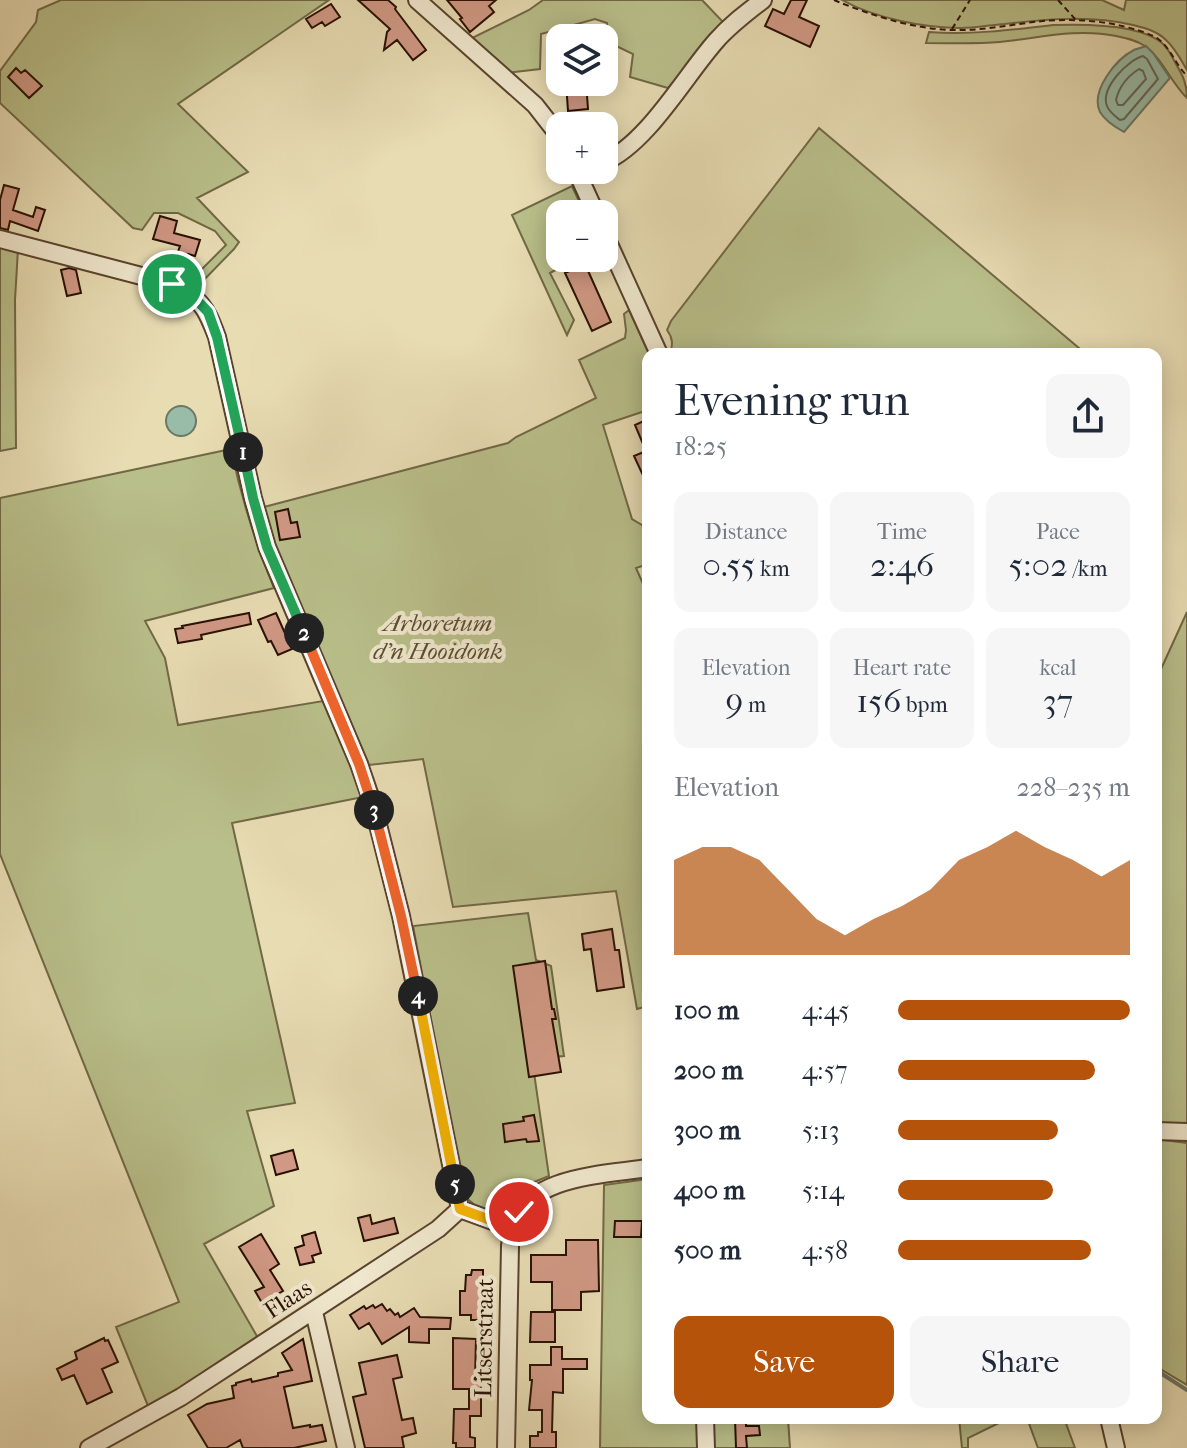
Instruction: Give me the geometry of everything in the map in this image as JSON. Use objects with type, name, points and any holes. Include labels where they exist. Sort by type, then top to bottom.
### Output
[{"type":"street","points":[[417,0],[535,105],[546,119]]},
{"type":"street","points":[[618,154],[637,139],[717,40],[737,19],[763,0]]},
{"type":"street","points":[[0,239],[172,284],[194,297],[208,312],[217,337],[267,547],[359,764],[373,805],[401,916],[460,1209],[512,1228],[519,1212],[530,1199],[547,1188],[565,1181],[642,1169]]},
{"type":"street","points":[[618,264],[656,348]]},
{"type":"street","points":[[1162,1131],[1187,1132]]},
{"type":"street","name":"Flaas","points":[[99,1446],[314,1312],[438,1229],[460,1209]]},
{"type":"street","name":"Litserstraat","points":[[506,1448],[512,1228]]},
{"type":"street","points":[[314,1312],[346,1448]]},
{"type":"street","points":[[705,1424],[706,1448]]},
{"type":"street","points":[[1110,1424],[1116,1448]]},
{"type":"path","points":[[834,0],[868,14],[951,30],[1044,21],[1112,23],[1140,30],[1158,39],[1187,76]]},
{"type":"path","points":[[951,30],[970,0]]},
{"type":"path","points":[[1058,0],[1076,20]]},
{"type":"green space","points":[[61,0],[329,0],[178,104],[248,172],[197,198],[239,242],[196,288],[176,279],[183,271],[198,273],[226,245],[215,231],[178,213],[154,213],[142,230],[133,228],[0,103],[0,71],[36,22],[38,10]]},
{"type":"green space","points":[[543,0],[702,0],[724,23],[668,88],[630,77],[633,54],[618,47],[618,24],[595,19],[577,24],[546,24],[546,33],[541,34],[540,69],[505,73],[470,39]]},
{"type":"green space","points":[[842,0],[1102,0],[1124,10],[1126,0],[1187,0],[1187,70],[1175,50],[1162,37],[1133,25],[1068,19],[947,28],[884,17]]},
{"type":"green space","points":[[1053,25],[1110,26],[1152,37],[1164,45],[1171,55],[1184,80],[1187,98],[1151,51],[1138,42],[1120,37],[1072,33],[991,43],[926,43],[929,32],[976,32]]},
{"type":"green space","points":[[819,128],[1079,348],[672,348],[667,330]]},
{"type":"green space","points":[[572,186],[578,200],[546,200],[546,272],[552,272],[574,320],[567,335],[512,215]]},
{"type":"green space","points":[[0,244],[18,249],[15,300],[16,448],[0,451]]},
{"type":"green space","name":"Arboretum d'n Hooidonk","points":[[629,310],[646,348],[642,348],[642,412],[603,425],[632,519],[642,525],[642,566],[636,568],[642,582],[642,1008],[637,1009],[616,891],[453,907],[423,759],[369,765],[280,559],[264,507],[508,443],[596,398],[579,360],[625,338],[624,314]]},
{"type":"green space","points":[[231,449],[249,519],[274,588],[145,621],[165,658],[178,725],[323,701],[363,797],[232,823],[295,1103],[247,1111],[274,1206],[204,1244],[258,1338],[148,1406],[116,1327],[179,1302],[0,854],[0,498]]},
{"type":"green space","points":[[1187,612],[1187,1126],[1162,1124],[1162,667]]},
{"type":"green space","points":[[528,913],[536,960],[551,966],[564,1056],[532,1059],[549,1176],[524,1186],[496,1213],[475,1205],[465,1197],[413,926]]},
{"type":"green space","points":[[1162,1140],[1187,1143],[1187,1385],[1162,1370]]},
{"type":"green space","points":[[642,1180],[642,1424],[788,1424],[790,1448],[600,1448],[604,1185]]},
{"type":"green space","points":[[960,1424],[997,1424],[968,1438],[968,1448],[962,1448]]},
{"type":"green space","points":[[1029,1424],[1066,1424],[1075,1448],[1038,1448]]},
{"type":"water","points":[[1146,46],[1170,78],[1124,132],[1102,115],[1099,95],[1106,76],[1113,68],[1127,54]]},
{"type":"water","points":[[181,406],[192,410],[196,421],[192,432],[181,436],[170,432],[166,421],[170,410]]},
{"type":"building","points":[[358,0],[388,0],[426,50],[413,60],[397,40],[384,50],[390,29]]},
{"type":"building","points":[[447,0],[496,0],[489,6],[494,12],[470,32]]},
{"type":"building","points":[[791,0],[807,0],[799,17],[819,26],[810,47],[765,26],[773,9],[784,14]]},
{"type":"building","points":[[331,4],[340,17],[325,26],[322,22],[312,28],[306,19]]},
{"type":"building","points":[[16,68],[21,73],[25,70],[42,86],[29,98],[8,77]]},
{"type":"building","points":[[567,96],[587,96],[588,109],[568,111]]},
{"type":"building","points":[[4,185],[19,189],[13,210],[33,217],[36,207],[45,210],[38,231],[10,221],[8,230],[0,228],[0,200]]},
{"type":"building","points":[[160,216],[177,221],[174,233],[200,240],[195,256],[177,254],[180,246],[153,239]]},
{"type":"building","points":[[61,270],[76,270],[81,293],[67,296]]},
{"type":"building","points":[[589,272],[611,322],[592,331],[565,273]]},
{"type":"building","points":[[642,422],[642,442],[635,425]]},
{"type":"building","points":[[642,453],[642,473],[634,456]]},
{"type":"building","points":[[288,509],[291,523],[297,522],[300,537],[280,540],[275,512]]},
{"type":"building","points":[[249,613],[251,624],[178,643],[175,629],[182,626]]},
{"type":"building","points":[[276,613],[292,649],[278,655],[258,620]]},
{"type":"building","points":[[612,929],[615,950],[619,950],[624,987],[597,991],[591,949],[584,950],[582,934]]},
{"type":"building","points":[[545,961],[556,1019],[552,1019],[561,1072],[529,1077],[513,966]]},
{"type":"building","points":[[534,1115],[539,1141],[505,1142],[503,1124],[524,1121],[523,1117]]},
{"type":"building","points":[[293,1150],[298,1169],[276,1175],[271,1156]]},
{"type":"building","points":[[370,1215],[372,1224],[394,1218],[398,1233],[364,1241],[358,1218]]},
{"type":"building","points":[[615,1221],[642,1221],[641,1237],[614,1237]]},
{"type":"building","points":[[315,1232],[321,1253],[312,1256],[314,1262],[300,1265],[295,1248],[304,1245],[302,1236]]},
{"type":"building","points":[[261,1234],[279,1264],[270,1270],[283,1291],[262,1303],[255,1291],[264,1287],[239,1247]]},
{"type":"building","points":[[566,1240],[598,1240],[599,1291],[581,1292],[581,1310],[552,1310],[552,1282],[531,1282],[531,1255],[566,1255]]},
{"type":"building","points":[[472,1270],[483,1270],[483,1282],[489,1282],[489,1309],[483,1309],[482,1320],[471,1320],[471,1315],[460,1315],[460,1291],[465,1291],[466,1275],[471,1275]]},
{"type":"building","points":[[382,1304],[387,1311],[390,1309],[400,1317],[414,1308],[420,1317],[451,1318],[450,1329],[429,1329],[429,1343],[409,1342],[409,1327],[382,1344],[369,1323],[359,1329],[350,1315],[364,1306],[366,1309],[373,1305],[375,1308]]},
{"type":"building","points":[[531,1312],[555,1312],[555,1342],[530,1342]]},
{"type":"building","points":[[104,1338],[108,1340],[118,1362],[102,1369],[112,1392],[87,1404],[74,1375],[62,1380],[57,1369],[77,1359],[75,1352]]},
{"type":"building","points":[[453,1338],[476,1339],[475,1379],[481,1383],[481,1416],[470,1416],[470,1437],[475,1438],[475,1448],[456,1448],[456,1443],[453,1443],[454,1409],[469,1409],[469,1389],[453,1389]]},
{"type":"building","points":[[303,1339],[312,1381],[284,1387],[293,1428],[322,1425],[326,1441],[294,1448],[243,1448],[240,1440],[226,1448],[208,1448],[188,1415],[207,1404],[234,1398],[232,1386],[236,1383],[278,1376],[278,1373],[292,1370],[282,1353]]},
{"type":"building","points":[[551,1347],[562,1347],[562,1359],[587,1359],[587,1369],[563,1369],[563,1393],[553,1392],[552,1432],[556,1432],[556,1448],[530,1448],[530,1436],[538,1436],[538,1432],[542,1432],[542,1410],[529,1410],[530,1365],[551,1365]]},
{"type":"building","points":[[397,1355],[402,1377],[393,1379],[402,1420],[413,1418],[416,1433],[402,1437],[404,1448],[365,1448],[353,1397],[366,1394],[359,1363]]},
{"type":"building","points":[[735,1424],[759,1426],[760,1435],[746,1436],[747,1448],[736,1448]]},
{"type":"waterway","points":[[1162,1374],[1187,1390]]},
{"type":"route","points":[[172,284],[194,297],[208,312],[217,337],[267,547],[359,764],[373,805],[401,916],[460,1209],[512,1228],[519,1212]]}]
